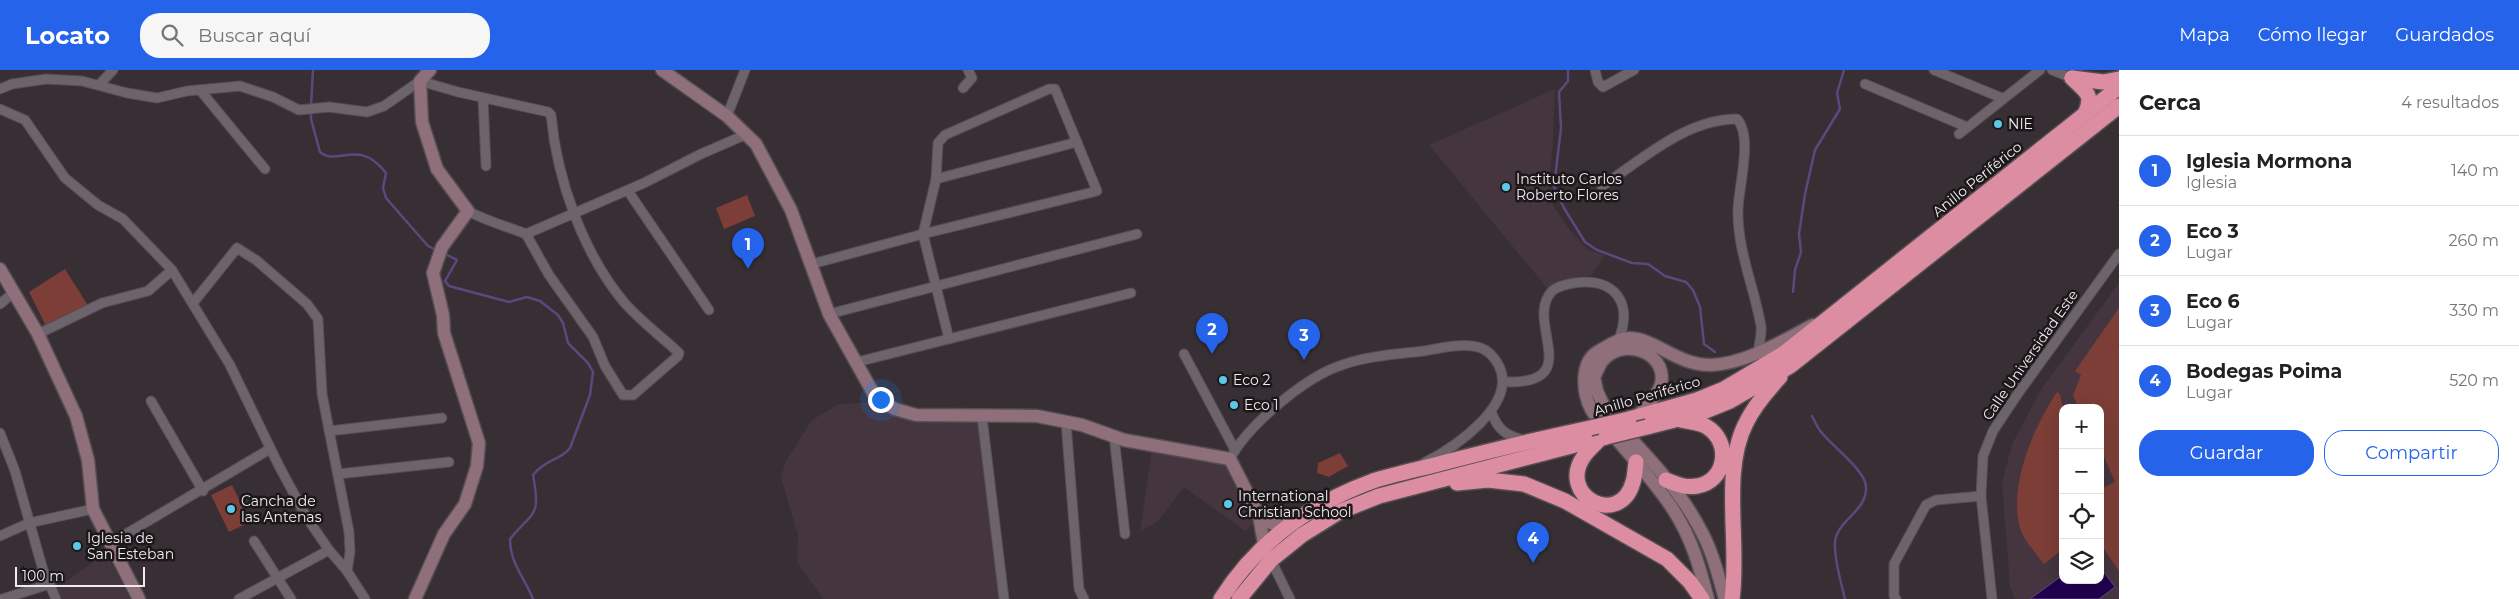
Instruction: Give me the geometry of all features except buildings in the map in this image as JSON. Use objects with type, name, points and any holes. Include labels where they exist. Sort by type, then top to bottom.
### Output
[{"type":"highway","points":[[2072,78],[2102,82],[2119,79]]},
{"type":"highway","points":[[2072,78],[2089,96],[2090,102],[2085,114]]},
{"type":"highway","name":"Anillo Periférico","points":[[1239,599],[1271,560],[1302,535],[1339,512],[1379,496],[1599,434],[1724,389],[1783,354],[2119,87]]},
{"type":"highway","name":"Anillo Periférico","points":[[1637,421],[1680,419],[1730,401],[1790,366],[2119,106]]},
{"type":"highway","points":[[1732,599],[1734,461],[1745,424],[1762,397],[1790,366]]},
{"type":"highway","points":[[1666,480],[1684,486],[1706,484],[1716,476],[1722,464],[1722,446],[1713,431],[1705,425],[1680,419]]},
{"type":"highway","points":[[1599,434],[1583,456],[1578,468],[1577,480],[1581,492],[1588,499],[1598,504],[1610,505],[1621,500],[1633,482],[1636,462]]},
{"type":"highway","name":"Anillo Periférico","points":[[1221,599],[1230,584],[1264,544],[1293,522],[1332,499],[1374,481],[1529,441],[1599,434]]},
{"type":"highway","points":[[1418,485],[1488,480],[1524,484],[1565,501],[1667,559],[1690,582],[1702,599]]},
{"type":"street","points":[[99,85],[113,70]]},
{"type":"street","points":[[0,89],[12,84],[46,80],[82,80],[158,98],[200,90],[240,86],[273,97],[298,110],[329,107],[367,112],[384,106],[420,81],[430,70]]},
{"type":"street","points":[[662,70],[728,116],[747,134],[768,164],[791,210],[829,314],[857,362],[865,382],[876,398],[895,409],[916,416],[982,417],[1013,414],[1037,416],[1114,436],[1232,455]]},
{"type":"street","points":[[728,116],[746,70]]},
{"type":"street","points":[[963,88],[972,78],[968,70]]},
{"type":"street","points":[[1595,70],[1598,82],[1603,87],[1634,70]]},
{"type":"street","points":[[1934,70],[2002,98]]},
{"type":"street","points":[[1959,134],[2002,98],[2040,70]]},
{"type":"street","points":[[2052,70],[2072,78]]},
{"type":"street","points":[[420,81],[483,98],[548,112],[551,115],[558,162],[584,239],[606,277],[624,302],[679,353],[672,362],[633,396],[623,395],[605,366],[593,337],[550,275],[526,234],[503,225],[485,221],[468,211],[437,169],[422,122],[420,81]]},
{"type":"street","points":[[1865,84],[1967,127]]},
{"type":"street","points":[[812,264],[923,234],[1097,191],[1055,89],[1049,89],[945,135],[938,143],[936,180],[923,234],[949,339]]},
{"type":"street","points":[[200,90],[265,169]]},
{"type":"street","points":[[483,98],[486,166]]},
{"type":"street","points":[[0,109],[25,120],[66,178],[98,205],[123,219],[172,270],[230,365],[270,449],[307,518],[329,550],[347,571],[365,599]]},
{"type":"street","points":[[1602,186],[1680,134],[1702,124],[1737,119],[1743,126],[1744,141],[1738,210],[1739,236],[1744,265],[1761,328],[1758,353]]},
{"type":"street","points":[[526,234],[628,191],[701,154],[747,134]]},
{"type":"street","points":[[936,180],[1077,142]]},
{"type":"street","points":[[628,191],[709,310]]},
{"type":"street","points":[[415,599],[444,534],[466,504],[478,451],[479,443],[444,333],[443,315],[433,281],[440,252],[468,211]]},
{"type":"street","points":[[829,314],[1137,234]]},
{"type":"street","points":[[193,303],[236,248],[256,260],[307,304],[318,319],[321,349],[320,378],[349,532],[350,552],[347,571]]},
{"type":"street","name":"Calle Universidad Este","points":[[1992,599],[1981,496],[1983,456],[1994,432],[2019,392],[2119,254]]},
{"type":"street","points":[[0,269],[38,334],[76,416],[88,460],[93,508],[109,544],[139,599]]},
{"type":"street","points":[[38,334],[102,303],[148,291],[172,270]]},
{"type":"street","points":[[1504,382],[1528,382],[1543,373],[1548,366],[1550,358],[1544,314],[1545,303],[1553,291],[1564,285],[1591,282],[1615,292],[1623,302],[1625,315],[1624,327],[1618,341]]},
{"type":"street","points":[[0,304],[13,293]]},
{"type":"street","points":[[857,362],[1131,293]]},
{"type":"street","points":[[1708,599],[1696,553],[1674,511],[1591,409],[1584,388],[1585,370],[1593,354],[1618,341],[1630,338],[1641,341],[1683,361],[1710,365],[1728,363],[1758,353],[1831,316]]},
{"type":"street","points":[[1232,455],[1246,436],[1288,396],[1341,365],[1427,350],[1478,347],[1488,351],[1496,359],[1504,382],[1491,411],[1470,433],[1438,456],[1403,474]]},
{"type":"street","points":[[1637,421],[1651,402],[1660,385],[1660,370],[1652,357],[1636,348],[1620,350],[1602,362],[1594,377],[1597,391],[1607,413],[1666,480],[1699,526],[1709,547],[1725,599]]},
{"type":"street","points":[[1184,354],[1259,516],[1264,544]]},
{"type":"street","points":[[151,401],[203,491]]},
{"type":"street","points":[[1491,411],[1495,422],[1502,431],[1512,437],[1529,441]]},
{"type":"street","points":[[982,417],[1004,599]]},
{"type":"street","points":[[329,432],[442,418]]},
{"type":"street","points":[[1066,422],[1079,588],[1084,599]]},
{"type":"street","points":[[0,432],[15,470],[38,555],[56,599]]},
{"type":"street","points":[[1114,436],[1125,534]]},
{"type":"street","points":[[109,544],[203,491],[270,449]]},
{"type":"street","points":[[338,474],[449,462]]},
{"type":"street","points":[[1895,598],[1894,564],[1926,505],[1936,500],[1981,496]]},
{"type":"street","points":[[0,536],[30,523],[93,508]]},
{"type":"street","points":[[1259,516],[1272,525],[1281,526],[1293,522]]},
{"type":"street","points":[[254,540],[291,599]]},
{"type":"street","points":[[239,599],[329,550]]},
{"type":"street","points":[[1271,560],[1290,599]]},
{"type":"street","points":[[2,599],[50,584]]},
{"type":"shaded area","name":"Instituto Carlos Roberto Flores","points":[[1555,89],[1548,198],[1570,230],[1588,250],[1605,255],[1591,276],[1564,279],[1547,288],[1429,145]]},
{"type":"shaded area","points":[[747,195],[755,216],[724,229],[716,208]]},
{"type":"shaded area","points":[[65,269],[89,307],[47,328],[29,292]]},
{"type":"shaded area","points":[[2119,283],[2119,599],[2015,599],[2010,587],[2002,483],[2012,444],[2042,388]]},
{"type":"shaded area","points":[[2119,308],[2119,571],[2104,549],[2104,487],[2115,482],[2104,456],[2104,404],[2077,404],[2073,395],[2081,375],[2075,371]]},
{"type":"shaded area","points":[[2057,392],[2060,394],[2062,404],[2059,404],[2059,552],[2044,564],[2027,542],[2020,528],[2017,494],[2025,457],[2048,406]]},
{"type":"shaded area","points":[[874,402],[893,414],[979,423],[999,599],[823,599],[797,562],[798,535],[781,478],[785,462],[812,420],[839,404]]},
{"type":"shaded area","name":"International Christian School","points":[[1152,449],[1205,458],[1229,465],[1256,521],[1245,531],[1184,487],[1158,521],[1140,532]]},
{"type":"shaded area","points":[[1340,453],[1348,466],[1329,477],[1317,473],[1318,463]]},
{"type":"shaded area","name":"Cancha de las Antenas","points":[[232,485],[250,522],[229,532],[211,495]]},
{"type":"shaded area","points":[[106,553],[130,599],[62,599],[57,588]]},
{"type":"shaded area","points":[[2104,572],[2115,587],[2099,599],[2030,599],[2059,578],[2059,584],[2104,584]]},
{"type":"waterway","points":[[311,106],[313,70]]},
{"type":"waterway","points":[[1568,70],[1568,81],[1559,92],[1561,128],[1554,187],[1564,208],[1585,242],[1597,250],[1632,263],[1648,264],[1665,276],[1686,282],[1693,290],[1700,307],[1704,344],[1715,352]]},
{"type":"waterway","points":[[1793,292],[1795,270],[1801,252],[1799,234],[1805,194],[1815,150],[1840,109],[1837,93],[1844,70]]},
{"type":"waterway","points":[[311,111],[311,119],[320,152],[334,157],[358,154],[376,162],[386,173],[383,188],[386,198],[428,246],[436,250]]},
{"type":"waterway","points":[[443,253],[457,260],[445,281],[449,286],[509,302],[527,297],[540,301],[558,315],[563,323],[568,343],[588,363],[593,372],[590,395],[570,448],[562,455],[543,465],[533,475],[536,499],[534,512],[510,539],[512,556],[533,599]]},
{"type":"waterway","points":[[1812,416],[1821,431],[1860,472],[1866,486],[1862,502],[1841,527],[1835,542],[1837,563],[1845,599]]},
{"type":"place","name":"NIE","points":[[1998,124]]},
{"type":"place","name":"Instituto Carlos Roberto Flores","points":[[1506,187]]},
{"type":"place","name":"Iglesia Mormona","points":[[748,269]]},
{"type":"place","name":"Eco 3","points":[[1212,354]]},
{"type":"place","name":"Eco 6","points":[[1304,360]]},
{"type":"place","name":"Eco 2","points":[[1223,380]]},
{"type":"place","name":"Eco 1","points":[[1234,405]]},
{"type":"place","name":"International Christian School","points":[[1228,504]]},
{"type":"place","name":"Cancha de las Antenas","points":[[231,509]]},
{"type":"place","name":"Iglesia de San Esteban","points":[[77,546]]},
{"type":"place","name":"Bodegas Poima","points":[[1533,563]]}]
